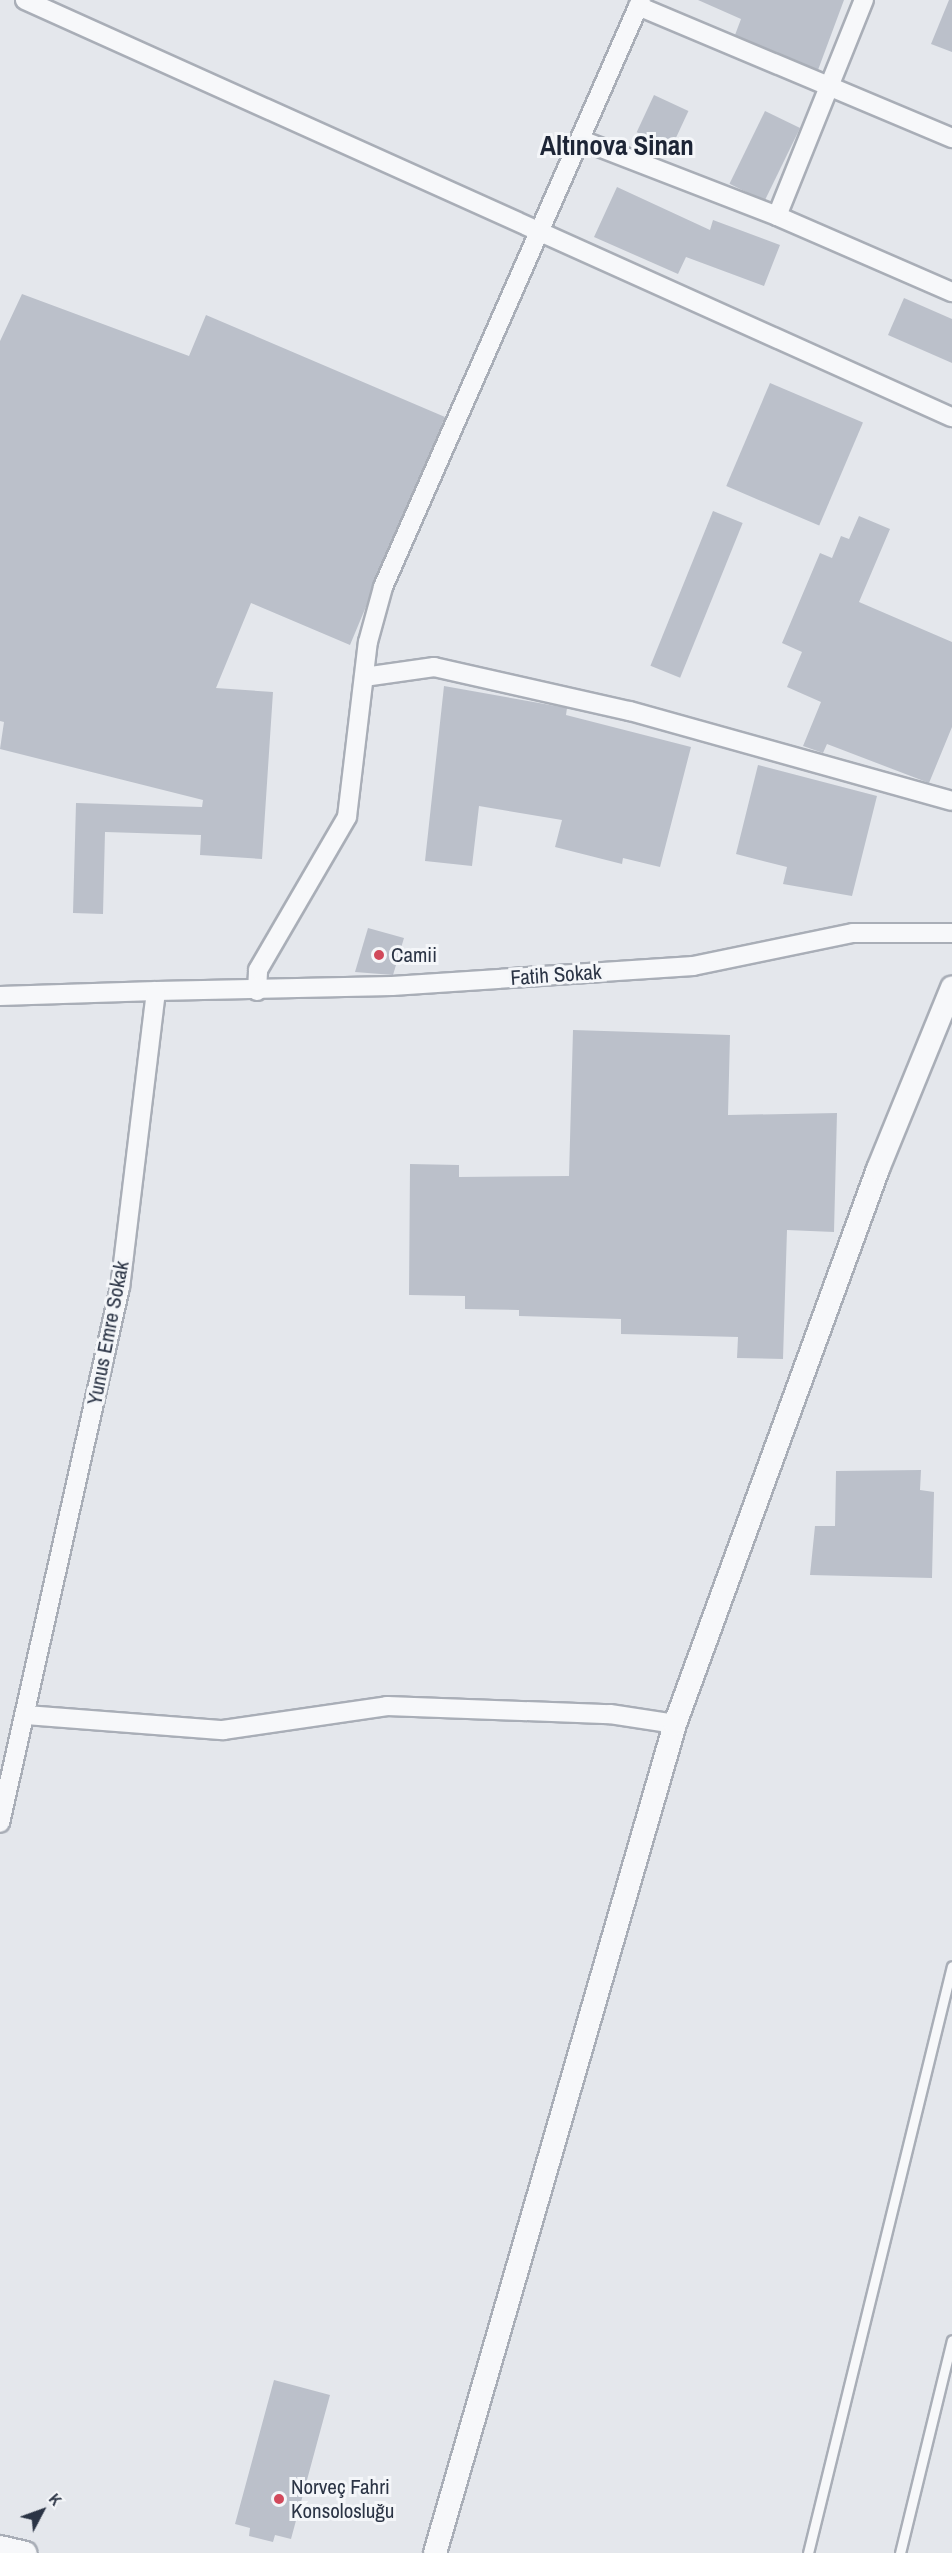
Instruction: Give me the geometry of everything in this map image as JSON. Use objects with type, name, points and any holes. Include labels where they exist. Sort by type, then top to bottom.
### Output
[{"type":"street","points":[[25,0],[537,233],[951,417]]},
{"type":"street","points":[[777,216],[827,85],[864,0]]},
{"type":"street","points":[[257,991],[258,970],[347,817],[364,677],[383,587],[640,3],[952,138]]},
{"type":"street","points":[[581,140],[777,216],[952,292]]},
{"type":"street","points":[[364,677],[434,667],[630,711],[952,801]]},
{"type":"street","name":"Fatih Sokak","points":[[156,991],[257,991],[693,966],[853,933],[952,933]]},
{"type":"street","points":[[435,2553],[675,1724],[878,1169],[952,988]]},
{"type":"street","points":[[0,996],[156,991]]},
{"type":"street","name":"Yunus Emre Sokak","points":[[0,1823],[120,1287],[156,991]]},
{"type":"street","points":[[26,1715],[223,1730],[387,1706],[610,1714],[675,1724]]},
{"type":"street","points":[[0,2547],[25,2553]]},
{"type":"lane","points":[[808,2553],[952,1966]]},
{"type":"lane","points":[[900,2553],[952,2340]]},
{"type":"building","points":[[698,0],[844,0],[818,70],[735,35],[741,19]]},
{"type":"building","points":[[949,0],[952,0],[952,52],[931,44]]},
{"type":"building","points":[[654,95],[688,111],[671,148],[637,132]]},
{"type":"building","points":[[765,111],[800,128],[765,201],[729,184]]},
{"type":"building","points":[[617,187],[710,230],[713,220],[780,245],[764,286],[686,257],[678,274],[594,237]]},
{"type":"building","points":[[22,294],[189,356],[206,315],[445,417],[350,645],[251,603],[216,688],[273,692],[262,859],[200,855],[201,835],[105,832],[103,914],[73,913],[76,803],[202,807],[203,800],[0,749],[4,722],[0,721],[0,341]]},
{"type":"building","points":[[904,298],[952,319],[952,363],[888,335]]},
{"type":"building","points":[[770,383],[863,422],[819,526],[726,486]]},
{"type":"building","points":[[713,511],[743,523],[680,678],[650,666]]},
{"type":"building","points":[[859,516],[890,529],[859,602],[952,642],[952,727],[929,783],[827,744],[823,753],[803,746],[821,702],[787,687],[802,652],[782,643],[820,553],[832,558],[841,536],[849,539]]},
{"type":"building","points":[[444,686],[567,708],[566,715],[691,747],[660,867],[623,858],[622,864],[555,847],[562,820],[479,806],[472,866],[425,861]]},
{"type":"building","points":[[758,765],[877,796],[852,896],[783,884],[787,867],[736,854]]},
{"type":"building","name":"Camii","points":[[368,928],[404,938],[393,975],[355,972]]},
{"type":"building","points":[[573,1030],[730,1035],[728,1115],[837,1113],[834,1232],[787,1230],[783,1359],[737,1358],[738,1337],[621,1334],[621,1319],[519,1316],[519,1310],[465,1309],[465,1296],[409,1295],[410,1164],[459,1165],[459,1177],[569,1176]]},
{"type":"building","points":[[921,1470],[920,1490],[934,1492],[932,1578],[810,1575],[815,1526],[835,1526],[836,1471]]},
{"type":"building","points":[[274,2380],[330,2395],[291,2539],[275,2535],[273,2542],[249,2536],[250,2528],[235,2524]]},
{"type":"place","name":"Camii","points":[[379,955]]},
{"type":"place","name":"Norveç Fahri Konsolosluğu","points":[[279,2499]]},
{"type":"district","name":"Altınova Sinan","points":[[617,146]]}]
